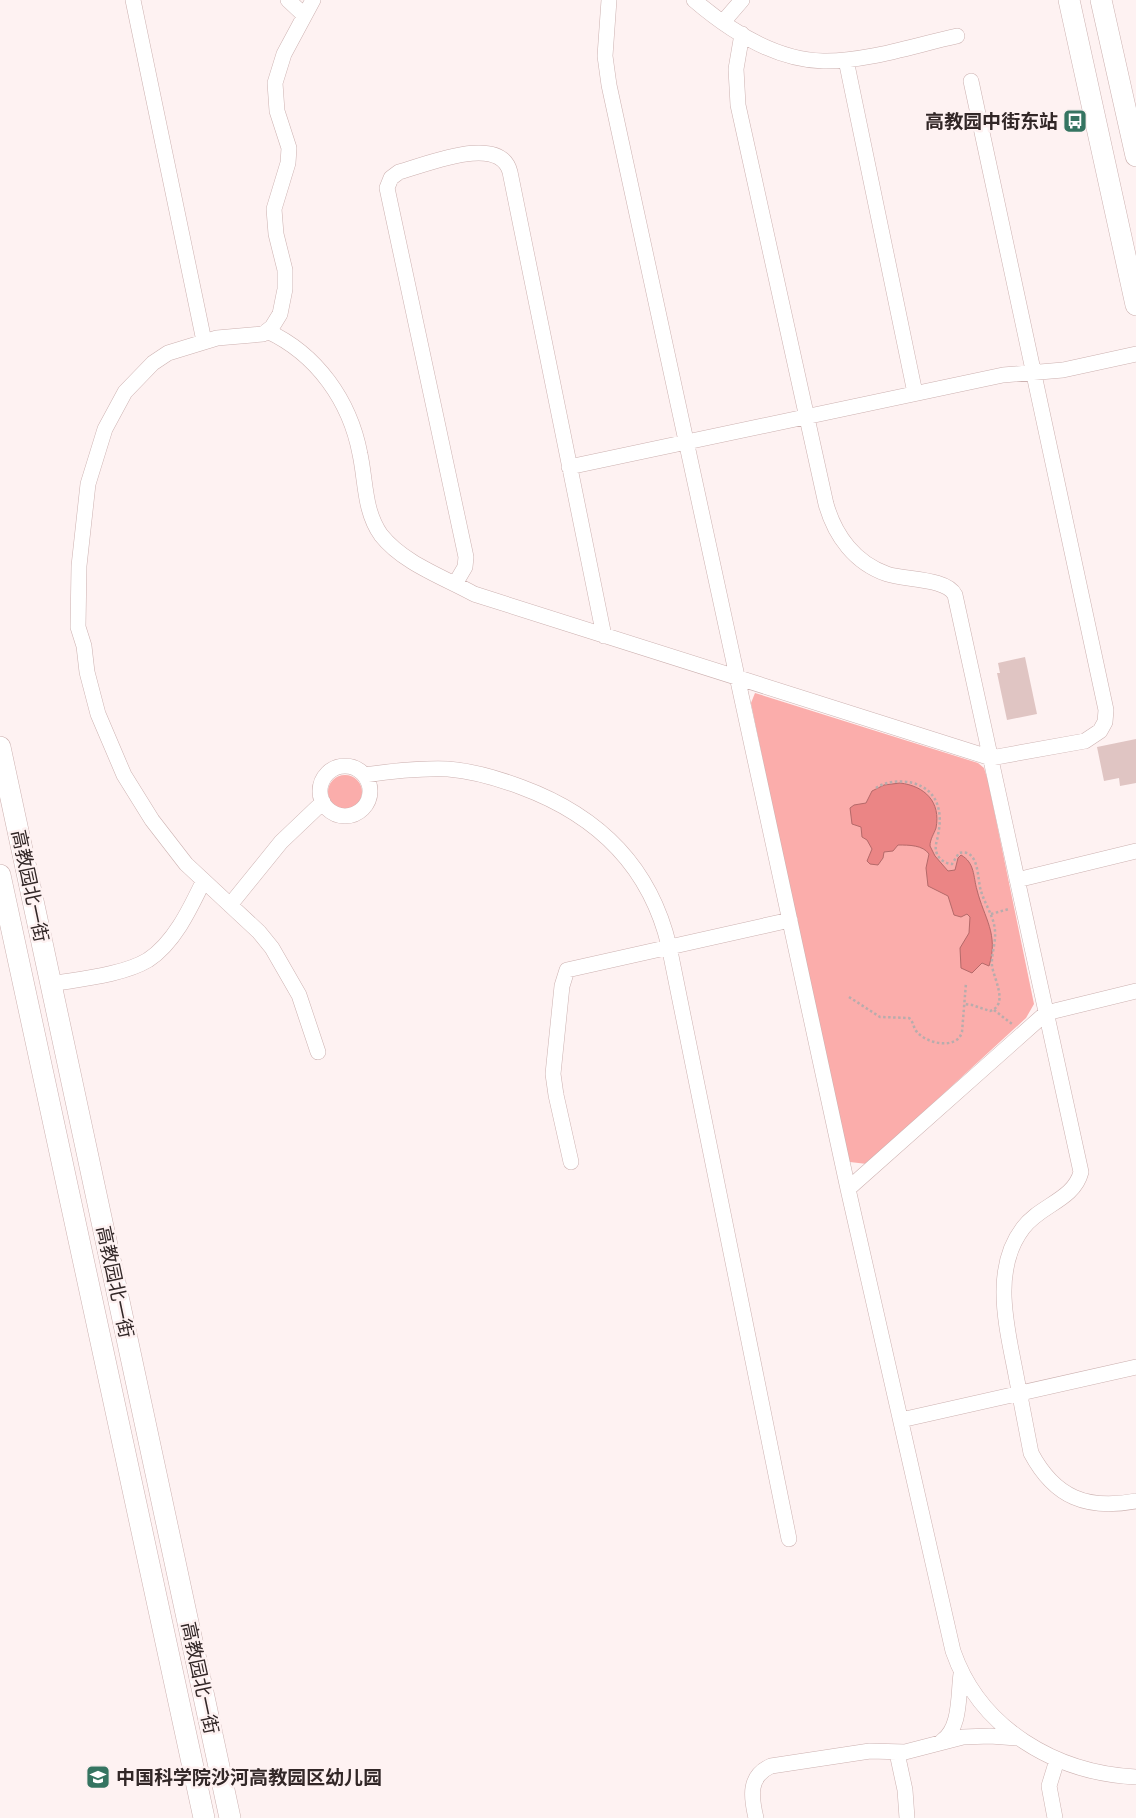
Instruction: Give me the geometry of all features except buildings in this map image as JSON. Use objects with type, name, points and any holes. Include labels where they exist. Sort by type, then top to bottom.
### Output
[{"type":"street","points":[[133,0],[204,341]]},
{"type":"street","points":[[288,0],[304,15]]},
{"type":"street","points":[[267,332],[280,314],[285,289],[284,259],[276,234],[274,209],[290,157],[289,148],[274,101],[275,83],[284,54],[313,0]]},
{"type":"street","points":[[610,0],[605,40],[606,66],[848,1189],[946,1627],[961,1674],[998,1723],[1017,1738],[1057,1760],[1099,1773],[1136,1777]]},
{"type":"street","points":[[694,0],[742,34],[789,55],[821,61],[846,60],[957,36]]},
{"type":"street","points":[[723,22],[742,0]]},
{"type":"street","points":[[1069,0],[1136,305]]},
{"type":"street","points":[[1101,0],[1136,156]]},
{"type":"street","points":[[742,34],[736,69],[738,105],[806,416],[832,525],[857,558],[885,574],[942,584],[953,591],[1081,1172],[1074,1188],[1026,1224],[1015,1241],[1009,1260],[1004,1310],[1032,1453],[1042,1472],[1056,1486],[1085,1502],[1109,1504],[1136,1501]]},
{"type":"street","points":[[846,60],[915,394]]},
{"type":"street","points":[[318,1052],[306,1015],[284,965],[259,932],[203,882],[152,820],[115,758],[102,725],[90,683],[84,646],[78,633],[86,493],[109,421],[125,392],[153,363],[168,353],[204,341],[267,332],[290,344],[309,360],[343,401],[357,439],[368,510],[382,535],[403,556],[455,584],[489,600],[991,758],[1085,741],[1100,731],[1106,716],[971,81]]},
{"type":"street","points":[[455,584],[465,567],[466,557],[387,188],[394,174],[476,152],[497,155],[508,165],[604,636]]},
{"type":"street","points":[[569,467],[1003,375],[1082,366],[1136,354]]},
{"type":"street","name":"高教园北一街","points":[[0,747],[230,1818]]},
{"type":"street","points":[[364,775],[370,790],[369,799],[360,812],[345,816],[331,812],[323,802],[320,790],[322,782],[333,769],[350,767],[364,775],[432,769],[463,771],[509,782],[568,807],[590,822],[612,842],[634,868],[657,905],[669,946],[789,1539]]},
{"type":"street","points":[[230,905],[281,842],[323,802]]},
{"type":"street","points":[[1018,885],[1136,851]]},
{"type":"street","points":[[1018,885],[1136,860]]},
{"type":"street","name":"高教园北一街","points":[[0,875],[204,1818]]},
{"type":"street","points":[[51,984],[121,970],[148,960],[171,937],[203,882]]},
{"type":"street","points":[[571,1162],[553,1080],[564,976],[567,970],[790,920]]},
{"type":"street","points":[[848,1189],[1046,1013],[1136,991]]},
{"type":"street","points":[[901,1420],[1136,1367]]},
{"type":"street","points":[[942,1741],[949,1736],[954,1728],[961,1674]]},
{"type":"street","points":[[756,1818],[752,1800],[752,1786],[764,1769],[870,1751],[897,1753],[942,1741],[977,1736],[1017,1738]]},
{"type":"street","points":[[897,1753],[905,1790],[907,1818]]},
{"type":"street","points":[[1055,1818],[1049,1792],[1050,1780],[1057,1760]]},
{"type":"path","points":[[876,788],[907,781],[923,786],[933,794],[939,810],[937,855],[947,864],[952,864],[960,853],[964,852],[969,854],[977,864],[980,889],[991,914],[995,933],[992,965],[998,986],[999,1000],[994,1010]]},
{"type":"path","points":[[849,997],[880,1017],[909,1018],[921,1036],[943,1044],[953,1043],[962,1035],[966,983]]},
{"type":"path","points":[[964,1004],[972,1004],[984,1011],[994,1010],[1000,1013],[1022,1034]]},
{"type":"shaded area","points":[[755,693],[978,763],[984,768],[988,781],[1034,1004],[1026,1018],[867,1164],[850,1162],[845,1155],[751,703]]},
{"type":"shaded area","points":[[345,775],[357,780],[362,792],[357,804],[345,809],[333,804],[328,792],[333,780]]},
{"type":"shaded area","points":[[900,783],[924,792],[933,803],[937,819],[930,846],[935,856],[948,871],[955,870],[958,858],[961,855],[966,858],[973,870],[991,935],[992,955],[989,966],[982,963],[972,973],[961,968],[960,948],[969,933],[970,917],[967,914],[961,917],[954,915],[948,896],[928,886],[926,868],[929,854],[926,851],[915,846],[898,845],[893,851],[884,852],[883,858],[878,865],[870,864],[867,861],[872,849],[867,840],[862,837],[861,827],[852,824],[850,808],[854,805],[866,803],[872,791],[884,785]]},
{"type":"place","name":"高教园中街东站","points":[[1075,121]]},
{"type":"place","name":"中国科学院沙河高教园区幼儿园","points":[[98,1777]]}]
